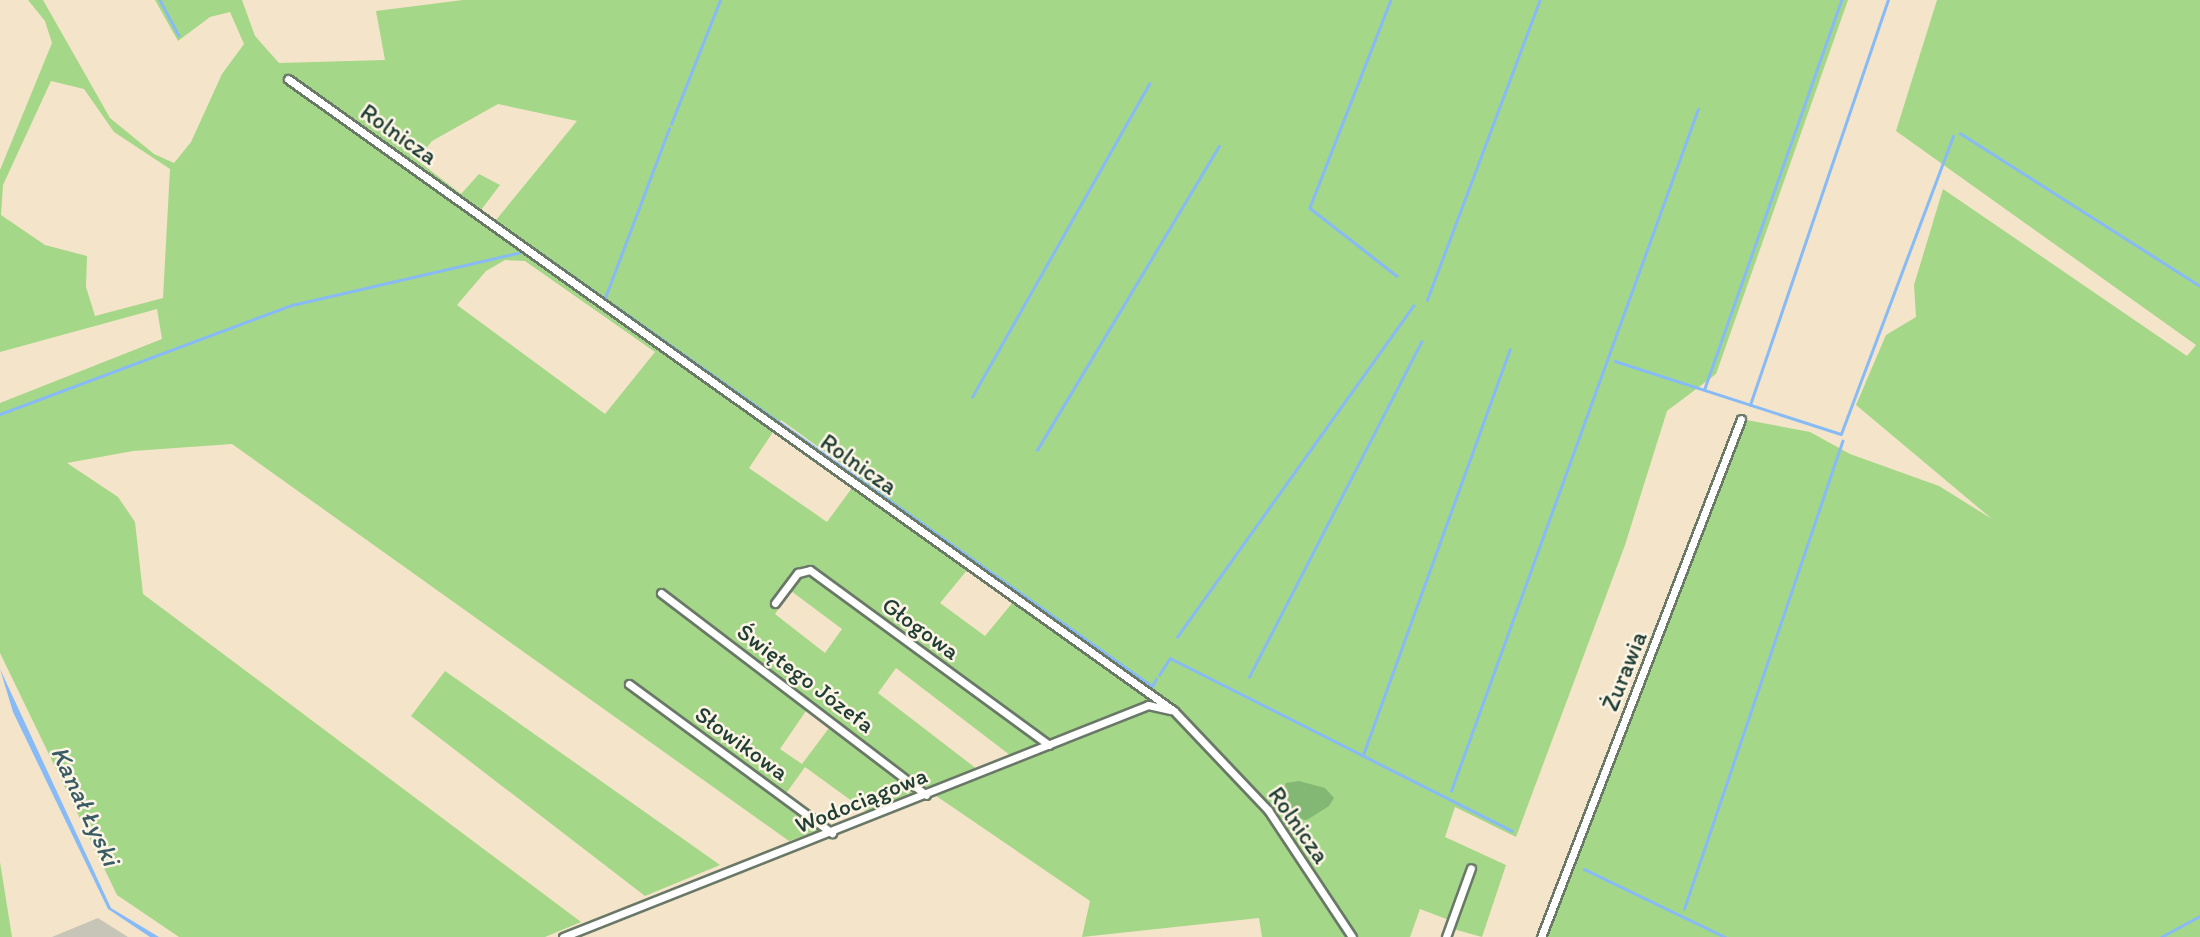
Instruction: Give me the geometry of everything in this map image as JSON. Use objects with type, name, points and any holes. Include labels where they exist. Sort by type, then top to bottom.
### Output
[{"type":"street","name":"Rolnicza","points":[[288,79],[1174,711],[1268,810],[1352,937]]},
{"type":"street","name":"Żurawia","points":[[1541,937],[1741,419]]},
{"type":"street","name":"Głogowa","points":[[775,603],[798,573],[810,570],[1049,745]]},
{"type":"street","name":"Świętego Józefa","points":[[661,593],[926,795]]},
{"type":"street","name":"Słowikowa","points":[[629,684],[832,833]]},
{"type":"street","name":"Wodociągowa","points":[[563,937],[832,833],[1148,705],[1174,711]]},
{"type":"street","points":[[1446,937],[1471,868]]},
{"type":"shaded area","points":[[98,918],[128,937],[52,937]]},
{"type":"green space","points":[[28,0],[43,0],[110,118],[154,154],[174,163],[191,142],[222,74],[244,44],[230,12],[210,17],[178,41],[155,0],[242,0],[255,36],[279,63],[385,60],[376,11],[463,0],[1848,0],[1716,374],[1667,411],[1625,545],[1516,837],[1455,807],[1445,837],[1506,865],[1482,937],[1446,927],[1449,920],[1420,909],[1410,937],[1262,937],[1259,918],[1082,937],[1090,901],[926,789],[867,812],[805,767],[782,799],[824,829],[789,841],[232,444],[133,451],[67,463],[118,497],[135,522],[143,594],[581,922],[545,937],[179,937],[117,895],[0,653],[0,403],[162,339],[157,309],[0,352],[0,170],[52,43],[45,21]],"holes":[[[51,81],[84,89],[114,132],[170,169],[163,298],[95,316],[86,287],[87,256],[45,245],[1,215],[3,185]],[[498,104],[577,121],[496,220],[481,210],[500,185],[479,174],[461,194],[417,160],[432,141]],[[505,260],[525,261],[655,352],[605,414],[457,305],[486,271]],[[781,420],[860,477],[827,522],[749,468]],[[973,563],[1018,596],[985,636],[940,603]],[[791,591],[842,629],[825,653],[775,614]],[[896,668],[1019,762],[986,776],[878,693]],[[812,702],[835,720],[802,764],[780,749]]]},
{"type":"green space","points":[[1937,0],[2200,0],[2200,937],[1547,937],[1741,419],[1810,432],[1850,454],[1939,486],[1992,519],[1856,405],[1886,335],[1916,317],[1914,285],[1943,189],[2187,356],[2196,345],[1896,131]]},
{"type":"green space","points":[[445,671],[720,865],[645,896],[411,716]]},
{"type":"green space","points":[[1299,781],[1325,788],[1334,798],[1329,806],[1307,820],[1296,819],[1282,795],[1286,783]]},
{"type":"green space","points":[[0,862],[12,937],[0,937]]},
{"type":"water","points":[[0,669],[111,908],[159,937],[150,937],[108,909],[13,712]]},
{"type":"waterway","points":[[160,0],[179,35]]},
{"type":"waterway","points":[[671,124],[720,0]]},
{"type":"waterway","points":[[1391,0],[1310,208],[1397,276]]},
{"type":"waterway","points":[[1427,300],[1540,0]]},
{"type":"waterway","points":[[1704,390],[1841,0]]},
{"type":"waterway","points":[[1750,405],[1888,0]]},
{"type":"waterway","points":[[972,397],[1149,84]]},
{"type":"waterway","points":[[1451,791],[1698,109]]},
{"type":"waterway","points":[[605,298],[669,129]]},
{"type":"waterway","points":[[1960,133],[2200,286]]},
{"type":"waterway","points":[[1615,361],[1841,434],[1953,136]]},
{"type":"waterway","points":[[1037,450],[1219,146]]},
{"type":"waterway","points":[[532,247],[1152,686],[1156,679]]},
{"type":"waterway","points":[[0,414],[292,305],[525,251]]},
{"type":"waterway","points":[[1177,637],[1413,306]]},
{"type":"waterway","points":[[1249,677],[1421,342]]},
{"type":"waterway","points":[[1363,755],[1510,350]]},
{"type":"waterway","points":[[1684,909],[1842,441]]},
{"type":"waterway","points":[[1159,675],[1170,658],[1512,831]]},
{"type":"waterway","points":[[1584,869],[1725,937]]},
{"type":"waterway","points":[[2161,937],[2200,916]]},
{"type":"water label","name":"Kanał Łyski","points":[[85,806]]}]
